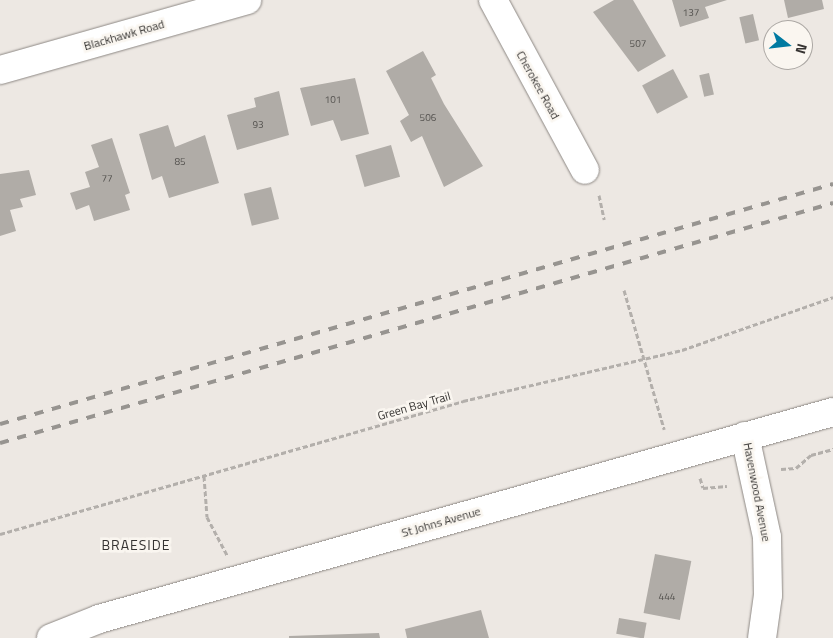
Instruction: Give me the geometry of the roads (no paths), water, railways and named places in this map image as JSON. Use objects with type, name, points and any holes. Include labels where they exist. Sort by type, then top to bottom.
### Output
[{"type":"street","name":"Blackhawk Road","points":[[0,70],[247,0]]},
{"type":"street","name":"Cherokee Road","points":[[493,0],[585,170]]},
{"type":"street","name":"St Johns Avenue","points":[[52,638],[98,628],[233,581],[833,412]]},
{"type":"street","name":"Havenwood Avenue","points":[[745,436],[767,537],[768,595],[762,638]]},
{"type":"railway","points":[[0,424],[833,184]]},
{"type":"railway","points":[[0,443],[833,203]]},
{"type":"district","name":"BRAESIDE","points":[[136,545]]}]
